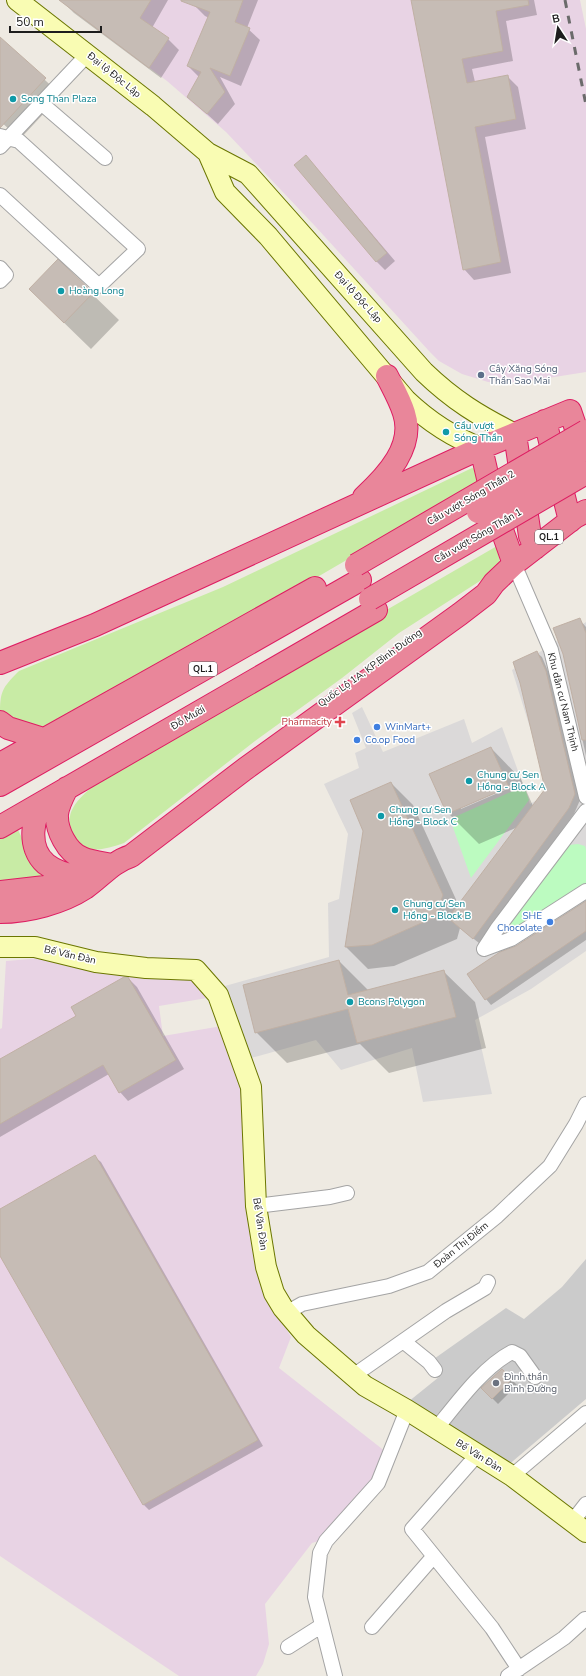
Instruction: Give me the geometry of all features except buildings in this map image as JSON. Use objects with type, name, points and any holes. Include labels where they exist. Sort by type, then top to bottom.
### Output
[{"type":"highway","points":[[354,506],[379,483],[401,455],[405,441],[405,413],[387,376]]},
{"type":"highway","points":[[0,663],[95,625],[481,448],[570,411],[586,459]]},
{"type":"highway","points":[[545,421],[578,516]]},
{"type":"highway","name":"Cầu vượt Sóng Thần 2","points":[[366,588],[586,431]]},
{"type":"highway","points":[[515,434],[530,536],[535,548]]},
{"type":"highway","points":[[0,892],[45,887],[80,877],[131,856],[245,769],[486,594],[494,583],[514,564],[496,513],[481,448]]},
{"type":"highway","name":"Cầu vượt Sóng Thần 2","points":[[366,588],[586,449]]},
{"type":"highway","name":"Cầu vượt Sóng Thần 1","points":[[366,588],[586,473]]},
{"type":"highway","name":"Cầu vượt Sóng Thần 1","points":[[366,588],[586,489]]},
{"type":"highway","name":"QL.1","points":[[514,564],[578,516]]},
{"type":"highway","name":"QL.1","points":[[0,785],[45,749],[366,588]]},
{"type":"highway","name":"Đỗ Mười","points":[[0,827],[48,799],[71,780],[366,588]]},
{"type":"highway","points":[[0,722],[45,749]]},
{"type":"highway","points":[[5,757],[45,749]]},
{"type":"highway","points":[[71,780],[57,815],[59,829],[63,839],[73,852],[82,858],[117,862]]},
{"type":"highway","name":"Đỗ Mười","points":[[0,815],[71,780]]},
{"type":"highway","points":[[48,799],[35,817],[33,833],[37,852],[44,862],[56,870],[80,877]]},
{"type":"highway","points":[[0,912],[52,904],[69,897],[86,887],[117,862]]},
{"type":"main road","name":"Đại lộ Độc Lập","points":[[18,0],[153,106],[208,154],[248,174],[436,383],[465,407],[515,434]]},
{"type":"main road","name":"Đại lộ Độc Lập","points":[[208,154],[225,192],[268,236],[406,400],[428,420],[453,436],[481,448]]},
{"type":"main road","name":"Bế Văn Đàn","points":[[0,947],[35,947],[96,962],[146,968],[196,970],[218,995],[251,1087],[256,1206],[266,1267],[274,1293],[286,1313],[306,1335],[365,1386],[407,1410],[512,1476],[579,1527]]},
{"type":"street","points":[[3,141],[88,54]]},
{"type":"street","points":[[41,103],[105,158]]},
{"type":"street","points":[[0,195],[99,286],[138,249],[19,141],[3,141]]},
{"type":"street","name":"Khu dân cư Nam Thịnh","points":[[514,564],[551,650],[586,797]]},
{"type":"street","points":[[586,811],[497,929],[484,949],[511,939],[586,892]]},
{"type":"street","name":"Đoàn Thị Điểm","points":[[286,1313],[302,1304],[390,1286],[428,1272],[497,1216],[550,1166],[576,1124],[586,1104]]},
{"type":"street","points":[[256,1206],[330,1197],[347,1193]]},
{"type":"street","points":[[353,1376],[462,1300],[485,1288],[488,1282]]},
{"type":"street","points":[[403,1341],[429,1362],[435,1370]]},
{"type":"street","points":[[436,1429],[480,1378],[502,1357],[512,1352],[520,1356],[535,1377]]},
{"type":"street","points":[[336,1676],[321,1626],[315,1597],[320,1554],[326,1541],[378,1483],[407,1410]]},
{"type":"street","points":[[512,1476],[586,1413]]},
{"type":"street","points":[[477,1455],[412,1529],[433,1557],[492,1628],[513,1672],[564,1638],[585,1619]]},
{"type":"street","points":[[579,1527],[586,1504]]},
{"type":"street","points":[[372,1627],[433,1557]]},
{"type":"street","points":[[288,1647],[321,1626]]},
{"type":"shaded area","points":[[59,0],[580,0],[586,29],[586,372],[523,382],[488,382],[462,374],[439,361],[226,132],[167,81]]},
{"type":"shaded area","points":[[586,622],[586,951],[531,989],[475,1020],[492,1094],[423,1102],[412,1048],[341,1070],[316,1040],[251,1058],[225,986],[329,957],[328,903],[339,899],[348,834],[324,784],[359,768],[355,753],[366,748],[352,713],[362,707],[383,752],[464,719],[472,743],[502,727],[530,804],[550,792],[512,670]]},
{"type":"shaded area","points":[[55,957],[187,976],[205,985],[213,997],[159,1006],[163,1036],[222,1026],[248,1092],[269,1299],[291,1337],[279,1368],[386,1452],[370,1484],[322,1540],[312,1543],[265,1604],[269,1644],[263,1664],[256,1676],[179,1676],[0,1556],[0,1029],[2,1028],[6,961]]},
{"type":"shaded area","points":[[586,1259],[586,1399],[507,1466],[408,1402],[439,1377],[431,1361],[506,1308],[524,1319],[562,1287]]},
{"type":"green space","points":[[472,468],[478,470],[482,481],[127,688],[51,726],[30,731],[0,715],[3,690],[19,671],[223,587]]},
{"type":"green space","points":[[497,546],[500,563],[497,570],[399,633],[342,678],[255,741],[124,843],[106,848],[88,849],[77,843],[71,832],[71,813],[75,804],[81,797],[99,781],[326,645]]},
{"type":"green space","points":[[524,786],[529,800],[471,878],[450,819]]},
{"type":"green space","points":[[15,828],[18,830],[30,854],[55,882],[0,889],[0,834]]},
{"type":"green space","points":[[578,844],[585,846],[586,850],[586,884],[516,928],[509,925],[569,845]]},
{"type":"railway","points":[[565,0],[586,105]]},
{"type":"place","name":"Song Than Plaza","points":[[13,99]]},
{"type":"place","name":"Hoàng Long","points":[[61,291]]},
{"type":"place","name":"Cây Xăng Sóng Thần Sao Mai","points":[[481,375]]},
{"type":"place","name":"Cầu vượt Sóng Thần","points":[[446,432]]},
{"type":"place","name":"Pharmacity","points":[[340,722]]},
{"type":"place","name":"WinMart+","points":[[377,727]]},
{"type":"place","name":"Co.op Food","points":[[357,740]]},
{"type":"place","name":"Chung cư Sen Hồng - Block A","points":[[469,781]]},
{"type":"place","name":"Chung cư Sen Hồng - Block C","points":[[381,816]]},
{"type":"place","name":"Chung cư Sen Hồng - Block B","points":[[395,910]]},
{"type":"place","name":"SHE Chocolate","points":[[550,922]]},
{"type":"place","name":"Bcons Polygon","points":[[350,1002]]},
{"type":"place","name":"Đình thần Bình Đường","points":[[496,1383]]}]
